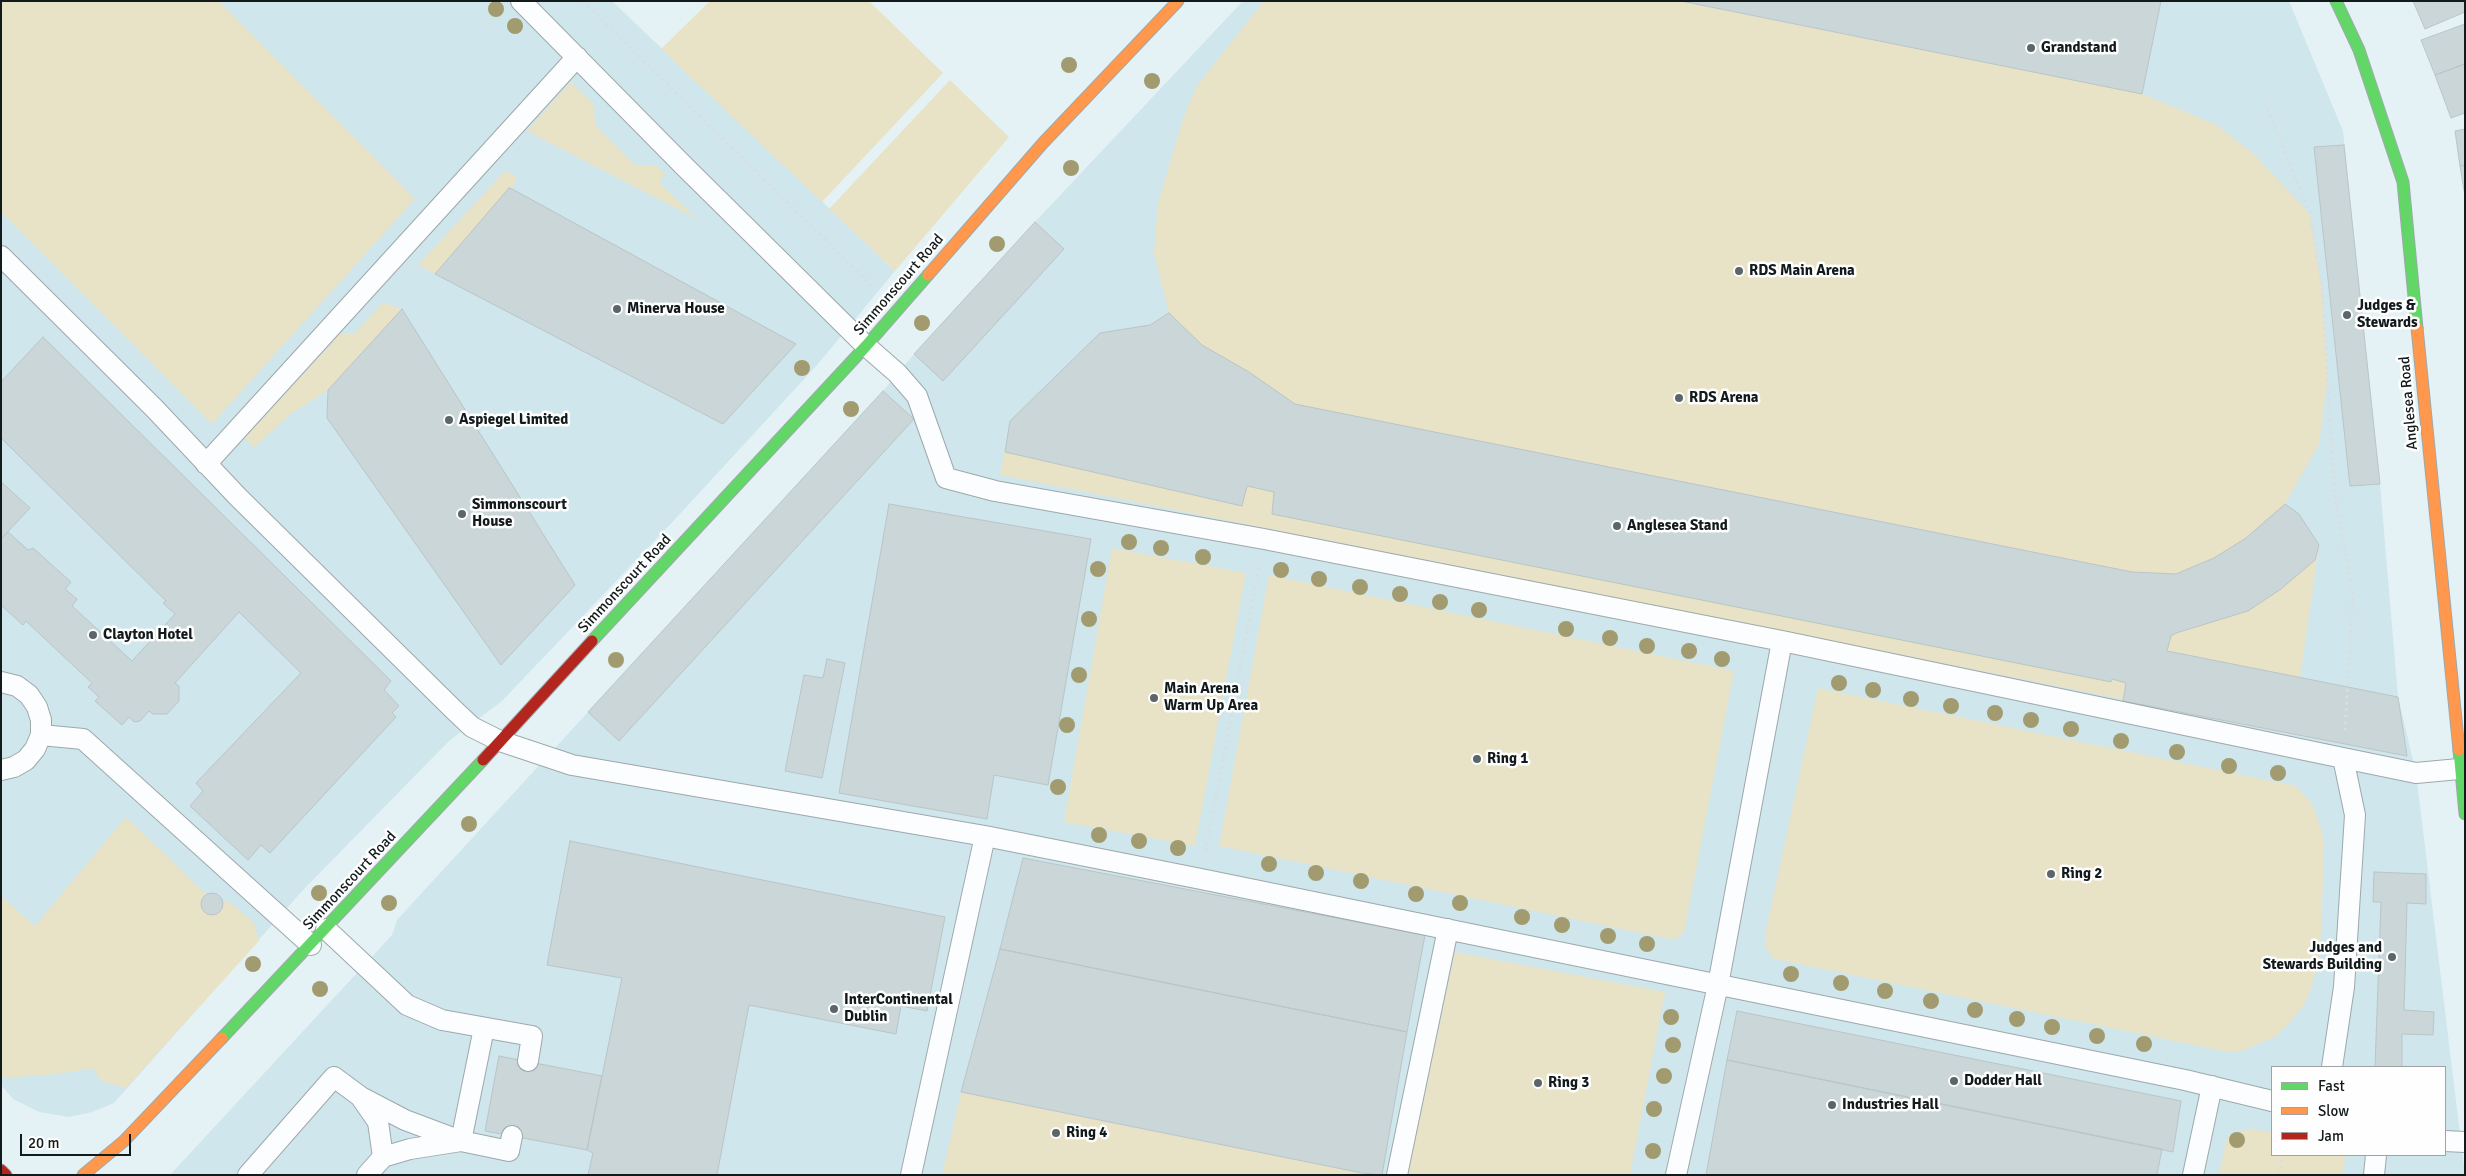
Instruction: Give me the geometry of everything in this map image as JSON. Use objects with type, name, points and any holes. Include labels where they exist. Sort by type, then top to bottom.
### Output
[{"type":"street","name":"Simmonscourt Road","points":[[83,1175],[124,1141],[326,929],[866,346],[1044,143],[1178,1]]},
{"type":"street","name":"Anglesea Road","points":[[2336,1],[2359,50],[2403,182],[2459,769],[2465,814]]},
{"type":"street","points":[[1,1170],[6,1175]]},
{"type":"lane","points":[[521,1],[866,346],[897,373],[917,396],[946,478],[995,491],[1264,539],[1782,641],[2416,773],[2459,769]]},
{"type":"lane","points":[[206,464],[577,57]]},
{"type":"lane","points":[[1,256],[147,401],[206,464],[454,710],[472,727],[500,741],[572,765],[986,836],[2212,1086],[2271,1101]]},
{"type":"lane","points":[[1676,1175],[1718,986],[1782,641]]},
{"type":"lane","points":[[1,682],[17,686],[29,695],[40,714],[41,735],[35,748],[26,760],[14,767],[1,770]]},
{"type":"lane","points":[[41,735],[83,739],[311,945]]},
{"type":"lane","points":[[2332,1066],[2344,987],[2355,815],[2343,758]]},
{"type":"lane","points":[[911,1175],[986,836]]},
{"type":"lane","points":[[326,929],[407,1005],[442,1020],[532,1036],[528,1061]]},
{"type":"lane","points":[[1397,1175],[1448,929]]},
{"type":"lane","points":[[461,1141],[484,1028]]},
{"type":"lane","points":[[248,1175],[334,1077],[361,1098],[405,1120],[461,1141],[509,1150],[512,1136]]},
{"type":"lane","points":[[2193,1175],[2212,1086]]},
{"type":"lane","points":[[361,1098],[378,1122],[384,1157]]},
{"type":"lane","points":[[368,1175],[384,1157],[410,1149],[461,1141]]},
{"type":"lane","points":[[2446,1141],[2465,1142]]},
{"type":"lane","points":[[2374,1175],[2376,1156]]},
{"type":"path","points":[[583,1],[898,310]]},
{"type":"path","points":[[2265,103],[2310,214],[2322,290],[2335,499],[2354,595],[2343,758]]},
{"type":"path","points":[[1201,879],[1264,539]]},
{"type":"path","points":[[2278,1175],[2282,1156]]},
{"type":"shaded area","points":[[1,1],[612,1],[895,271],[817,365],[679,515],[502,701],[449,741],[303,890],[114,1103],[92,1112],[69,1117],[39,1112],[13,1099],[1,1085]]},
{"type":"shaded area","points":[[1,1],[219,1],[415,199],[212,424],[1,212]]},
{"type":"shaded area","points":[[710,1],[869,1],[943,73],[822,202],[661,49]]},
{"type":"shaded area","points":[[1243,1],[2289,1],[2343,131],[2380,484],[2398,697],[2416,773],[2465,1175],[170,1175],[392,935],[397,920],[883,391],[914,354]]},
{"type":"shaded area","name":"RDS Main Arena","points":[[1264,1],[2161,1],[2142,94],[2215,124],[2255,155],[2310,214],[2322,290],[2328,376],[2319,444],[2285,504],[2299,514],[2319,545],[2300,678],[2398,697],[2407,756],[1000,475],[1010,421],[1100,333],[1150,325],[1169,313],[1154,253],[1158,203],[1183,119],[1196,87]]},
{"type":"shaded area","points":[[950,80],[1009,137],[895,271],[829,209]]},
{"type":"shaded area","points":[[571,82],[594,104],[595,125],[635,165],[657,166],[665,175],[659,182],[697,219],[527,131]]},
{"type":"shaded area","points":[[505,171],[517,177],[512,189],[435,274],[418,265]]},
{"type":"shaded area","points":[[383,303],[402,309],[328,390],[289,415],[254,448],[245,438],[341,333],[355,333]]},
{"type":"shaded area","name":"Main Arena Warm Up Area","points":[[1112,548],[1246,573],[1195,846],[1064,822]]},
{"type":"shaded area","name":"Ring 1","points":[[1269,575],[1734,671],[1684,932],[1678,938],[1670,939],[1219,846]]},
{"type":"shaded area","name":"Ring 2","points":[[1818,688],[2296,786],[2313,805],[2323,836],[2324,852],[2320,956],[2311,989],[2303,1007],[2277,1036],[2241,1051],[2228,1052],[1774,959],[1765,947],[1766,931]]},
{"type":"shaded area","points":[[126,817],[206,894],[232,904],[254,923],[259,941],[126,1088],[101,1081],[93,1068],[57,1074],[1,1078],[1,896],[35,926]]},
{"type":"shaded area","name":"Ring 3","points":[[1455,952],[1665,992],[1630,1175],[1408,1175]]},
{"type":"shaded area","name":"Ring 4","points":[[961,1092],[1362,1173],[942,1175]]},
{"type":"shaded area","points":[[2248,1129],[2271,1132],[2271,1156],[2346,1156],[2342,1175],[2219,1175],[2227,1137]]},
{"type":"building","name":"Grandstand","points":[[1681,1],[2161,1],[2142,94]]},
{"type":"building","points":[[2413,1],[2465,1],[2465,12],[2425,29]]},
{"type":"building","points":[[2465,24],[2465,64],[2435,75],[2421,40]]},
{"type":"building","points":[[2465,64],[2465,113],[2451,118],[2435,75]]},
{"type":"building","points":[[2465,129],[2465,165],[2460,166],[2455,131]]},
{"type":"building","name":"Judges & Stewards","points":[[2344,145],[2380,484],[2350,486],[2314,147]]},
{"type":"building","points":[[2465,165],[2465,196],[2460,166]]},
{"type":"building","name":"Minerva House","points":[[509,188],[796,344],[723,424],[435,274]]},
{"type":"building","points":[[1035,222],[1064,249],[943,381],[914,354]]},
{"type":"building","name":"Simmonscourt House","points":[[402,309],[575,585],[501,665],[327,418],[328,390]]},
{"type":"building","name":"Anglesea Stand","points":[[1169,313],[1202,345],[1249,372],[1295,404],[2132,572],[2176,574],[2214,558],[2246,538],[2285,504],[2299,514],[2319,545],[2315,560],[2281,589],[2248,611],[2171,636],[2167,651],[2398,697],[2407,756],[2123,701],[2126,683],[2112,679],[2111,682],[1272,514],[1274,492],[1247,486],[1242,506],[1005,452],[1010,421],[1100,333],[1150,325]]},
{"type":"building","points":[[43,337],[391,681],[384,690],[399,706],[392,713],[396,717],[270,853],[261,845],[248,860],[190,806],[203,791],[196,783],[301,673],[239,612],[175,683],[179,686],[179,701],[167,714],[153,714],[149,711],[140,721],[134,722],[129,717],[122,725],[95,701],[99,697],[88,687],[92,683],[26,621],[23,625],[1,605],[1,539],[8,532],[28,550],[33,548],[71,582],[65,589],[77,599],[72,606],[132,661],[175,614],[163,603],[166,601],[1,438],[1,382]]},
{"type":"building","points":[[883,391],[914,419],[619,741],[588,712]]},
{"type":"building","points":[[1,482],[30,508],[1,539]]},
{"type":"building","points":[[889,504],[1091,539],[1048,785],[994,775],[987,819],[839,793]]},
{"type":"building","points":[[827,659],[845,663],[822,778],[785,771],[804,675],[823,678]]},
{"type":"building","name":"InterContinental Dublin","points":[[570,841],[945,917],[927,1011],[901,1006],[896,1034],[749,1005],[717,1175],[588,1175],[593,1153],[587,1150],[622,978],[547,965]]},
{"type":"building","points":[[1023,858],[1425,935],[1407,1032],[1000,949]]},
{"type":"building","name":"Judges and Stewards Building","points":[[2374,872],[2426,874],[2426,904],[2407,903],[2404,1010],[2434,1012],[2433,1035],[2402,1034],[2402,1066],[2375,1066],[2381,902],[2373,902]]},
{"type":"building","points":[[212,893],[220,896],[223,904],[220,912],[212,915],[204,912],[201,904],[204,896]]},
{"type":"building","points":[[1000,949],[1407,1032],[1382,1175],[1362,1173],[961,1092]]},
{"type":"building","name":"Dodder Hall","points":[[1737,1011],[2181,1101],[2173,1152],[1727,1060]]},
{"type":"building","points":[[499,1056],[602,1076],[587,1150],[485,1131]]},
{"type":"building","name":"Industries Hall","points":[[1727,1060],[2162,1149],[2157,1175],[1706,1175]]},
{"type":"traffic: fast","points":[[2336,1],[2359,50],[2403,182],[2417,328]]},
{"type":"traffic: fast","points":[[592,641],[866,346],[928,275]]},
{"type":"traffic: fast","points":[[2459,750],[2465,814]]},
{"type":"traffic: fast","points":[[222,1038],[483,760]]},
{"type":"traffic: slow","points":[[928,275],[1043,143],[1178,1]]},
{"type":"traffic: slow","points":[[2417,328],[2459,750]]},
{"type":"traffic: slow","points":[[83,1175],[124,1141],[222,1038]]},
{"type":"traffic: jam","points":[[483,760],[592,641]]},
{"type":"traffic: jam","points":[[1,1170],[6,1175]]},
{"type":"place","name":"Grandstand","points":[[2031,48]]},
{"type":"place","name":"RDS Main Arena","points":[[1739,271]]},
{"type":"place","name":"Minerva House","points":[[617,309]]},
{"type":"place","name":"Judges & Stewards","points":[[2347,315]]},
{"type":"place","name":"RDS Arena","points":[[1679,398]]},
{"type":"place","name":"Aspiegel Limited","points":[[449,420]]},
{"type":"place","name":"Simmonscourt House","points":[[462,514]]},
{"type":"place","name":"Anglesea Stand","points":[[1617,526]]},
{"type":"place","name":"Clayton Hotel","points":[[93,635]]},
{"type":"place","name":"Main Arena Warm Up Area","points":[[1154,698]]},
{"type":"place","name":"Ring 1","points":[[1477,759]]},
{"type":"place","name":"Ring 2","points":[[2051,874]]},
{"type":"place","name":"Judges and Stewards Building","points":[[2392,957]]},
{"type":"place","name":"InterContinental Dublin","points":[[834,1009]]},
{"type":"place","name":"Dodder Hall","points":[[1954,1081]]},
{"type":"place","name":"Ring 3","points":[[1538,1083]]},
{"type":"place","name":"Industries Hall","points":[[1832,1105]]},
{"type":"place","name":"Ring 4","points":[[1056,1133]]}]
